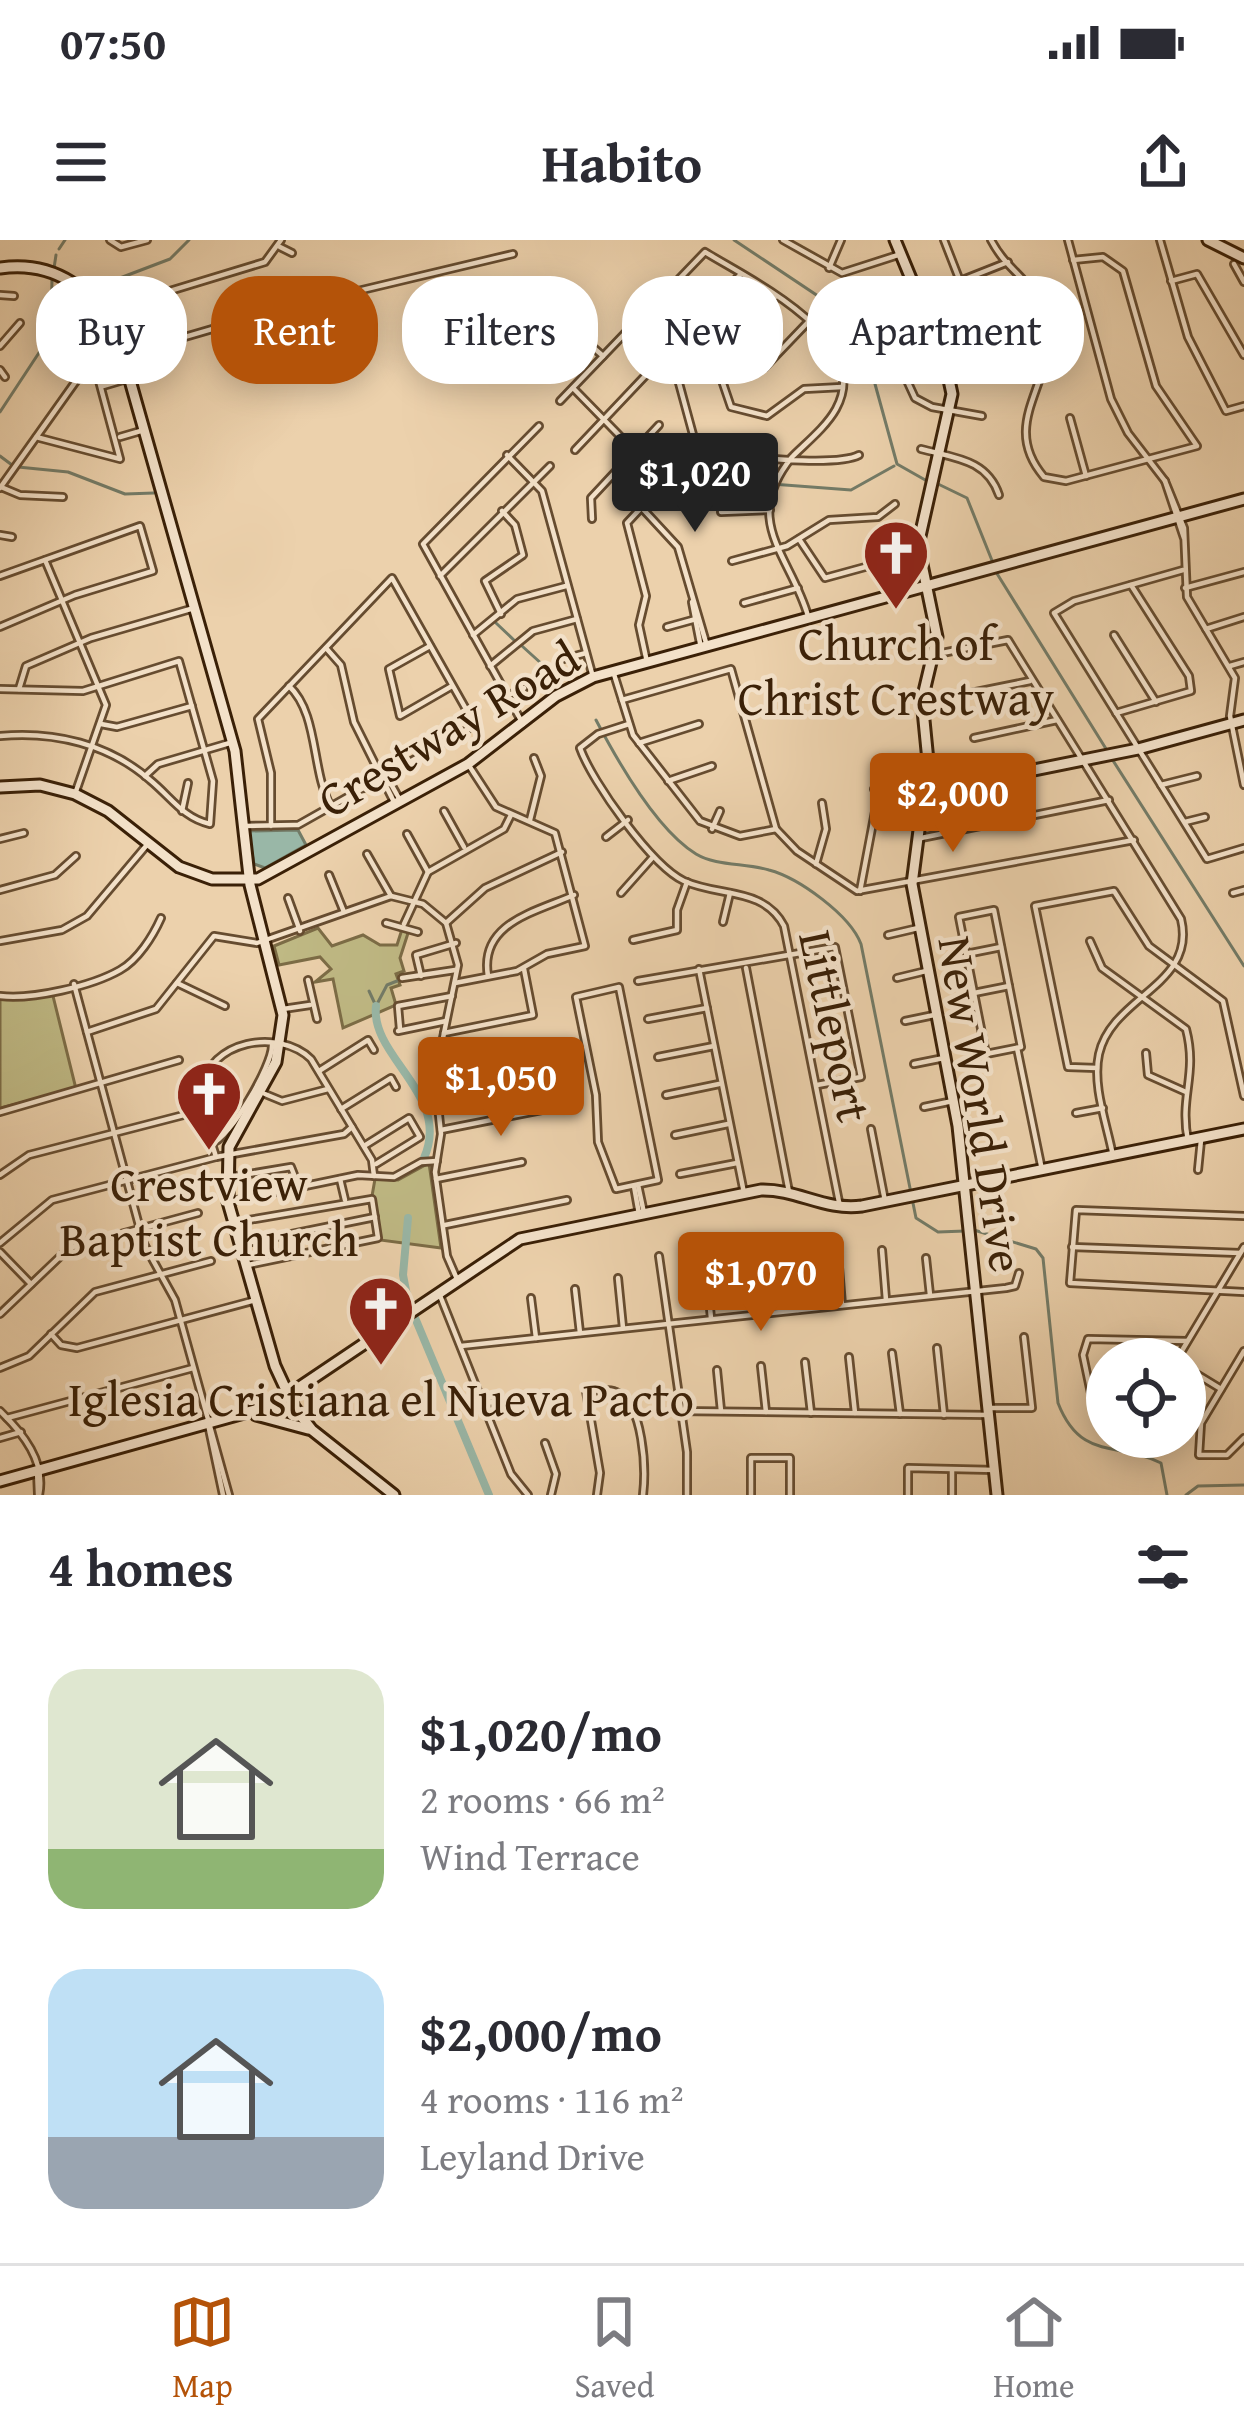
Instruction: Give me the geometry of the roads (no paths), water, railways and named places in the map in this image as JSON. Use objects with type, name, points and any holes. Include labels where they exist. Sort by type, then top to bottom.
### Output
[{"type":"main road","name":"New World Drive","points":[[895,240],[911,276]]},
{"type":"main road","points":[[1208,240],[1239,261]]},
{"type":"main road","points":[[0,268],[33,268],[61,276]]},
{"type":"main road","points":[[132,384],[233,742],[241,781],[247,867],[285,1008],[265,1094],[225,1156],[233,1208]]},
{"type":"main road","name":"New World Drive","points":[[949,384],[950,412],[918,545],[937,629],[936,655],[922,700],[925,783],[911,884],[953,1101],[998,1495]]},
{"type":"main road","name":"Crestway Road","points":[[75,794],[109,812],[146,846],[179,867],[253,890],[268,875],[468,764],[556,696],[593,677],[1244,499]]},
{"type":"main road","points":[[925,783],[959,785],[1138,749],[1244,720]]},
{"type":"main road","points":[[0,787],[40,785],[75,794]]},
{"type":"main road","points":[[247,867],[268,875]]},
{"type":"main road","points":[[233,881],[247,867]]},
{"type":"main road","points":[[280,1045],[225,1156],[233,1208],[280,1381],[312,1430],[389,1493]]},
{"type":"main road","points":[[0,1481],[271,1406],[520,1239],[744,1193],[789,1192],[840,1208],[1244,1129]]},
{"type":"main road","points":[[280,1381],[306,1384]]},
{"type":"main road","points":[[271,1406],[280,1381]]},
{"type":"main road","points":[[298,1412],[306,1384]]},
{"type":"main road","points":[[244,1414],[276,1417],[312,1430]]},
{"type":"street","points":[[110,240],[121,247],[147,240]]},
{"type":"street","points":[[784,240],[829,268],[852,273],[901,254]]},
{"type":"street","points":[[829,268],[841,240]]},
{"type":"street","points":[[944,240],[960,281],[1009,262]]},
{"type":"street","points":[[991,240],[1024,276]]},
{"type":"street","points":[[1068,240],[1111,399],[1128,433],[1165,481],[1184,538],[1185,588],[1236,682],[1231,723],[1244,785]]},
{"type":"street","points":[[187,286],[266,262],[280,244],[292,253]]},
{"type":"street","points":[[1162,244],[1193,350],[1226,411],[1244,406]]},
{"type":"street","points":[[682,276],[705,252],[743,276]]},
{"type":"street","points":[[378,286],[513,254]]},
{"type":"street","points":[[1037,384],[1025,421],[1037,468],[1048,480],[1086,476],[1197,446],[1156,386],[1121,268],[1099,256],[1073,260]]},
{"type":"street","points":[[1239,261],[1244,282]]},
{"type":"street","points":[[1171,281],[1198,274],[1244,355]]},
{"type":"street","points":[[0,295],[14,296]]},
{"type":"street","points":[[0,346],[20,323]]},
{"type":"street","points":[[783,349],[807,324]]},
{"type":"street","points":[[1234,337],[1244,331]]},
{"type":"street","points":[[560,401],[622,336]]},
{"type":"street","points":[[598,352],[603,356]]},
{"type":"street","points":[[36,437],[120,459],[103,386],[92,364],[61,401],[0,487],[20,495],[63,497]]},
{"type":"street","points":[[103,386],[110,384]]},
{"type":"street","points":[[574,450],[638,384]]},
{"type":"street","points":[[679,384],[698,453],[842,461],[859,455]]},
{"type":"street","points":[[723,384],[728,402],[739,413],[772,415],[804,389],[842,387]]},
{"type":"street","points":[[808,618],[798,588],[775,549],[770,510],[778,479],[830,418],[841,384]]},
{"type":"street","points":[[907,384],[923,403],[982,416]]},
{"type":"street","points":[[573,388],[653,466],[657,481],[627,523],[646,596],[640,616],[647,662]]},
{"type":"street","points":[[1070,418],[1086,476]]},
{"type":"street","points":[[592,519],[591,497],[659,425]]},
{"type":"street","points":[[523,725],[423,544],[539,426]]},
{"type":"street","points":[[118,437],[144,430]]},
{"type":"street","points":[[921,449],[984,468],[999,495]]},
{"type":"street","points":[[507,455],[542,491],[593,677]]},
{"type":"street","points":[[440,576],[550,466]]},
{"type":"street","points":[[732,561],[799,539],[824,522],[878,518],[895,504]]},
{"type":"street","points":[[642,507],[675,541],[704,646]]},
{"type":"street","points":[[721,512],[770,510]]},
{"type":"street","points":[[501,614],[485,581],[523,555],[515,525],[502,511]]},
{"type":"street","points":[[0,577],[44,557],[140,526],[153,571],[0,627]]},
{"type":"street","points":[[0,535],[12,536]]},
{"type":"street","points":[[799,539],[825,578],[887,561]]},
{"type":"street","points":[[44,557],[106,705],[75,794]]},
{"type":"street","points":[[1184,571],[1074,601],[1054,613],[1208,859],[1244,848]]},
{"type":"street","points":[[1185,588],[1244,572]]},
{"type":"street","points":[[241,826],[271,826],[298,825],[475,725],[392,578],[258,719],[272,773],[271,826]]},
{"type":"street","points":[[473,635],[517,599],[568,585]]},
{"type":"street","points":[[1116,713],[1192,691],[1189,676],[1131,585]]},
{"type":"street","points":[[744,603],[798,588]]},
{"type":"street","points":[[19,688],[26,666],[80,643],[194,608]]},
{"type":"street","points":[[629,612],[640,616]]},
{"type":"street","points":[[1206,629],[1244,617]]},
{"type":"street","points":[[490,666],[533,631],[577,619]]},
{"type":"street","points":[[667,627],[697,619]]},
{"type":"street","points":[[1114,634],[1156,702]]},
{"type":"street","points":[[936,655],[1007,640],[1179,913],[1185,940],[1177,964],[1107,1033],[1098,1068],[1113,1156]]},
{"type":"street","points":[[430,646],[389,669],[400,716],[452,686]]},
{"type":"street","points":[[326,648],[341,665],[354,722],[398,803]]},
{"type":"street","points":[[560,660],[586,653]]},
{"type":"street","points":[[0,689],[78,692],[179,661],[213,782],[210,824],[182,811],[146,776],[93,746],[37,734],[0,736]]},
{"type":"street","points":[[1230,666],[1244,662]]},
{"type":"street","points":[[622,700],[731,668],[776,829],[816,864],[860,891],[1134,840]]},
{"type":"street","points":[[613,671],[639,743],[712,829],[749,836],[776,829]]},
{"type":"street","points":[[971,693],[1032,681]]},
{"type":"street","points":[[290,686],[299,698],[318,783],[331,806]]},
{"type":"street","points":[[507,696],[524,688]]},
{"type":"street","points":[[101,724],[122,726],[192,706]]},
{"type":"street","points":[[974,738],[1057,721]]},
{"type":"street","name":"Littleport","points":[[629,724],[608,729],[580,748],[593,775],[653,857],[687,882],[774,910],[784,926],[840,1208]]},
{"type":"street","points":[[639,743],[699,724]]},
{"type":"street","points":[[146,776],[158,764],[233,742]]},
{"type":"street","points":[[530,820],[542,776],[533,758]]},
{"type":"street","points":[[455,983],[524,968],[547,954],[585,946],[555,832],[511,815],[488,799],[468,764]]},
{"type":"street","points":[[668,781],[712,766]]},
{"type":"street","points":[[1161,785],[1196,776]]},
{"type":"street","points":[[182,811],[188,783]]},
{"type":"street","points":[[860,891],[878,796],[874,789]]},
{"type":"street","points":[[916,839],[1109,800]]},
{"type":"street","points":[[816,864],[826,832],[822,803]]},
{"type":"street","points":[[444,811],[464,847]]},
{"type":"street","points":[[712,829],[720,811]]},
{"type":"street","points":[[404,924],[428,872],[464,847],[504,830],[511,815]]},
{"type":"street","points":[[1185,822],[1205,817]]},
{"type":"street","points":[[606,837],[628,820]]},
{"type":"street","points":[[0,839],[24,833]]},
{"type":"street","points":[[406,834],[428,872]]},
{"type":"street","points":[[0,932],[1,941],[62,930],[87,916],[146,846]]},
{"type":"street","points":[[446,923],[485,888],[563,852]]},
{"type":"street","points":[[368,854],[391,896]]},
{"type":"street","points":[[0,890],[55,875],[76,856]]},
{"type":"street","points":[[622,893],[653,857]]},
{"type":"street","points":[[329,875],[344,912]]},
{"type":"street","points":[[633,940],[677,930],[676,910],[687,882]]},
{"type":"street","points":[[1233,893],[1244,890]]},
{"type":"street","points":[[1098,1068],[1068,1067],[1035,906],[1114,891],[1145,941],[1225,1005],[1244,1096]]},
{"type":"street","points":[[723,922],[730,893]]},
{"type":"street","points":[[488,976],[487,952],[498,932],[574,895]]},
{"type":"street","points":[[87,1032],[148,1014],[214,936],[244,943],[268,940],[391,896],[412,899],[446,923],[456,944],[458,970],[435,1083],[441,1130],[436,1179],[447,1256],[458,1279]]},
{"type":"street","points":[[288,898],[300,931]]},
{"type":"street","points":[[994,910],[1001,946],[1021,1047],[986,1054],[959,917],[994,910]]},
{"type":"street","points":[[0,996],[25,996],[124,968],[160,918]]},
{"type":"street","points":[[386,923],[404,924],[418,932]]},
{"type":"street","points":[[888,935],[918,928]]},
{"type":"street","points":[[1090,941],[1102,968],[1186,1029],[1194,1073],[1186,1092],[1188,1141]]},
{"type":"street","points":[[421,976],[416,955],[456,944]]},
{"type":"street","points":[[966,953],[1001,946]]},
{"type":"street","points":[[638,981],[835,947],[861,1077],[817,1085]]},
{"type":"street","points":[[746,965],[789,1192]]},
{"type":"street","points":[[444,1033],[533,1015],[524,968]]},
{"type":"street","points":[[699,969],[744,1193]]},
{"type":"street","points":[[402,978],[458,970]]},
{"type":"street","points":[[897,978],[927,971]]},
{"type":"street","points":[[308,980],[317,1019]]},
{"type":"street","points":[[177,983],[225,1006]]},
{"type":"street","points":[[74,984],[140,1228],[180,1320],[226,1495]]},
{"type":"street","points":[[974,993],[1009,986]]},
{"type":"street","points":[[620,987],[658,1178],[636,1186],[614,1188],[598,1142],[596,1095],[575,997],[620,987]]},
{"type":"street","points":[[446,1021],[399,1030],[398,1006],[452,996]]},
{"type":"street","points":[[285,1008],[310,1004]]},
{"type":"street","points":[[648,1019],[707,1008]]},
{"type":"street","points":[[905,1021],[936,1015]]},
{"type":"street","points":[[319,1071],[368,1040],[374,1050]]},
{"type":"street","points":[[212,1143],[227,1136],[280,1045]]},
{"type":"street","points":[[225,1156],[212,1143],[202,1086],[216,1060],[237,1047],[280,1045],[305,1053],[319,1071],[374,1165],[374,1176]]},
{"type":"street","points":[[658,1057],[714,1046]]},
{"type":"street","points":[[1017,1048],[1042,1169]]},
{"type":"street","points":[[1145,1053],[1153,1079],[1186,1092]]},
{"type":"street","points":[[914,1064],[944,1058]]},
{"type":"street","points":[[0,1112],[179,1060]]},
{"type":"street","points":[[435,1083],[543,1061],[552,1108],[441,1130]]},
{"type":"street","points":[[341,1108],[391,1078],[396,1088]]},
{"type":"street","points":[[666,1096],[722,1084]]},
{"type":"street","points":[[265,1094],[282,1101],[329,1089]]},
{"type":"street","points":[[924,1107],[953,1101]]},
{"type":"street","points":[[1076,1113],[1103,1108]]},
{"type":"street","points":[[0,1175],[22,1158],[203,1110]]},
{"type":"street","points":[[364,1146],[409,1118],[420,1137],[374,1165]]},
{"type":"street","points":[[675,1135],[730,1124]]},
{"type":"street","points":[[31,1284],[0,1247],[46,1202],[225,1156],[344,1134],[352,1127]]},
{"type":"street","points":[[871,1129],[885,1201]]},
{"type":"street","points":[[1198,1170],[1201,1138]]},
{"type":"street","points":[[233,1208],[340,1179],[394,1178],[421,1162],[436,1161]]},
{"type":"street","points":[[436,1179],[521,1162]]},
{"type":"street","points":[[680,1174],[737,1163]]},
{"type":"street","points":[[231,1178],[291,1166],[299,1188]]},
{"type":"street","points":[[340,1179],[344,1200]]},
{"type":"street","points":[[636,1186],[642,1214]]},
{"type":"street","points":[[233,1208],[369,1196],[375,1216],[375,1239],[248,1265]]},
{"type":"street","points":[[446,1225],[567,1200]]},
{"type":"street","points":[[1244,1216],[1074,1212],[1071,1286],[1244,1292]]},
{"type":"street","points":[[0,1314],[69,1248],[198,1213]]},
{"type":"street","points":[[242,1244],[375,1216]]},
{"type":"street","points":[[796,1247],[798,1310]]},
{"type":"street","points":[[1072,1247],[1242,1250],[1189,1338]]},
{"type":"street","points":[[882,1250],[886,1300]]},
{"type":"street","points":[[838,1255],[842,1305]]},
{"type":"street","points":[[659,1256],[688,1466],[687,1495]]},
{"type":"street","points":[[926,1258],[930,1295]]},
{"type":"street","points":[[705,1260],[711,1318]]},
{"type":"street","points":[[0,1368],[22,1361],[94,1292],[211,1261]]},
{"type":"street","points":[[461,1346],[1010,1288],[1018,1273]]},
{"type":"street","points":[[618,1278],[623,1328]]},
{"type":"street","points":[[574,1288],[580,1333]]},
{"type":"street","points":[[438,1292],[511,1474],[528,1495]]},
{"type":"street","points":[[532,1298],[536,1338]]},
{"type":"street","points":[[51,1334],[61,1345],[76,1348],[257,1300]]},
{"type":"street","points":[[677,1411],[944,1415],[1032,1408],[1024,1337]]},
{"type":"street","points":[[1086,1341],[1086,1378]]},
{"type":"street","points":[[937,1348],[944,1415]]},
{"type":"street","points":[[1244,1351],[1202,1424],[1199,1455],[1233,1453],[1244,1438]]},
{"type":"street","points":[[892,1353],[900,1414]]},
{"type":"street","points":[[849,1357],[855,1413]]},
{"type":"street","points":[[805,1363],[811,1413]]},
{"type":"street","points":[[761,1366],[766,1412]]},
{"type":"street","points":[[7,1418],[193,1368]]},
{"type":"street","points":[[716,1370],[722,1411]]},
{"type":"street","points":[[1206,1380],[1221,1389]]},
{"type":"street","points":[[597,1495],[600,1473],[586,1391],[613,1390],[629,1402],[644,1466],[643,1495]]},
{"type":"street","points":[[484,1403],[539,1397]]},
{"type":"street","points":[[0,1412],[21,1432],[37,1470],[39,1495]]},
{"type":"street","points":[[212,1442],[226,1419]]},
{"type":"street","points":[[187,1430],[212,1442]]},
{"type":"street","points":[[0,1438],[21,1432]]},
{"type":"street","points":[[545,1443],[556,1474],[551,1495]]},
{"type":"street","points":[[751,1495],[751,1458],[790,1458],[790,1495]]},
{"type":"street","points":[[908,1495],[908,1468],[994,1470]]},
{"type":"street","points":[[952,1469],[952,1495]]},
{"type":"street","points":[[37,1470],[39,1495]]},
{"type":"street","points":[[22,1474],[36,1486]]},
{"type":"waterway","points":[[59,249],[65,240]]},
{"type":"waterway","points":[[125,276],[170,259],[189,240]]},
{"type":"waterway","points":[[734,240],[842,312],[875,384],[897,464],[927,481]]},
{"type":"waterway","points":[[54,268],[56,255]]},
{"type":"waterway","points":[[0,412],[36,357]]},
{"type":"waterway","points":[[0,456],[12,465]]},
{"type":"waterway","points":[[681,477],[851,490],[894,466]]},
{"type":"waterway","points":[[18,467],[68,472],[125,494],[154,493]]},
{"type":"waterway","points":[[936,483],[967,498],[993,563]]},
{"type":"waterway","points":[[996,572],[1108,752]]},
{"type":"waterway","points":[[496,623],[516,642]]},
{"type":"waterway","points":[[522,646],[543,665]]},
{"type":"waterway","points":[[596,720],[639,793],[681,843],[704,858],[769,870],[794,881],[835,910],[855,933],[916,1218],[938,1232],[965,1231]]},
{"type":"waterway","points":[[1112,759],[1244,966]]},
{"type":"waterway","points":[[376,1006],[387,985],[397,981]]},
{"type":"waterway","points":[[369,991],[376,1006]]},
{"type":"waterway","points":[[376,1006],[377,1025],[427,1115],[430,1135],[424,1158]]},
{"type":"waterway","points":[[408,1218],[403,1275],[408,1301],[489,1495]]},
{"type":"waterway","points":[[974,1230],[1036,1249],[1043,1258],[1058,1403],[1067,1422],[1089,1442],[1161,1463],[1167,1495]]},
{"type":"waterway","points":[[1186,1495],[1198,1486],[1244,1485]]},
{"type":"place","name":"Church of Christ Crestway","points":[[896,612]]},
{"type":"place","name":"Crestview Baptist Church","points":[[209,1153]]},
{"type":"place","name":"Iglesia Cristiana el Nueva Pacto","points":[[381,1368]]}]
